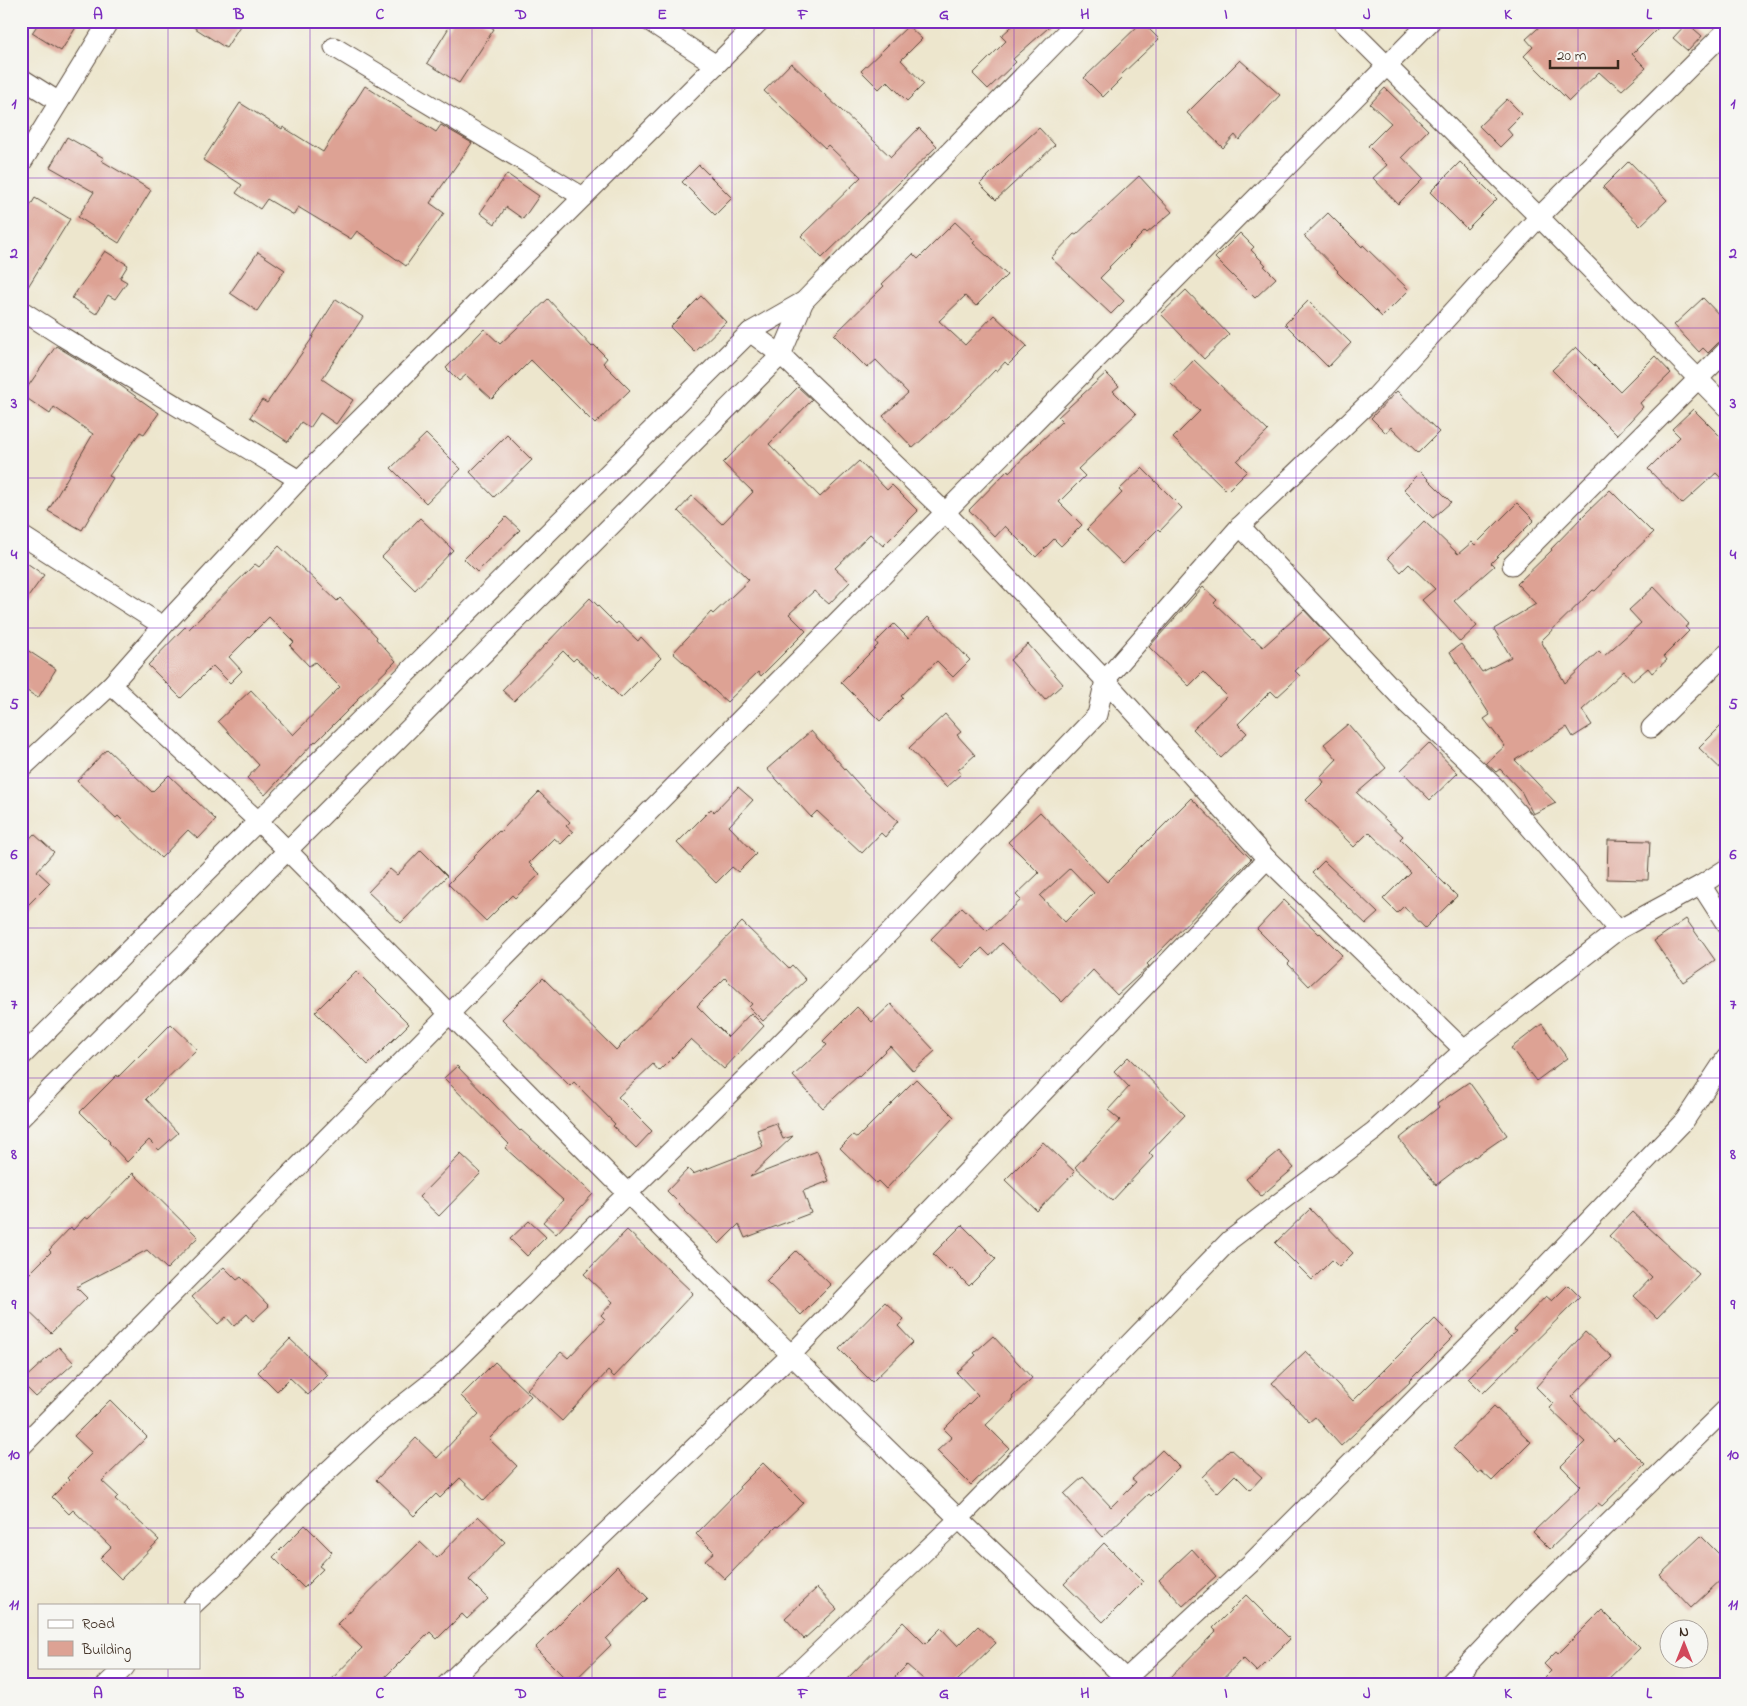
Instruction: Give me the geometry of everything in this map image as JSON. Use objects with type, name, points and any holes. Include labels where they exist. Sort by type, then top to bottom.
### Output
[{"type":"street","points":[[21,164],[109,21]]},
{"type":"street","points":[[649,21],[716,65]]},
{"type":"street","points":[[21,769],[111,685],[162,626],[299,480],[760,21]]},
{"type":"street","points":[[21,1057],[750,332],[804,301],[1077,21]]},
{"type":"street","points":[[1342,21],[1726,407]]},
{"type":"street","points":[[21,1447],[1431,21]]},
{"type":"street","points":[[194,1604],[233,1568],[299,1498],[376,1426],[447,1370],[839,984],[1097,715],[1104,680],[1240,526],[1376,396],[1538,217],[1726,31]]},
{"type":"street","points":[[334,47],[583,197]]},
{"type":"street","points":[[21,78],[60,102]]},
{"type":"street","points":[[21,1118],[781,355],[804,301]]},
{"type":"street","points":[[21,310],[62,337],[299,480]]},
{"type":"street","points":[[750,332],[781,355],[945,512],[1104,680],[1267,858],[1464,1050]]},
{"type":"street","points":[[1512,565],[1551,524],[1726,352]]},
{"type":"street","points":[[1240,526],[1406,704],[1495,786],[1618,930]]},
{"type":"street","points":[[21,536],[162,626]]},
{"type":"street","points":[[1651,728],[1726,654]]},
{"type":"street","points":[[111,685],[258,821],[627,1193],[1126,1683],[1250,1564],[1491,1323],[1686,1120],[1726,1058]]},
{"type":"street","points":[[446,1685],[791,1354],[1267,858]]},
{"type":"street","points":[[784,1685],[959,1519],[1230,1240],[1374,1131],[1464,1050],[1618,930],[1701,885],[1726,869]]},
{"type":"street","points":[[1701,885],[1726,924]]},
{"type":"street","points":[[1448,1685],[1521,1608],[1726,1409]]},
{"type":"street","points":[[106,1685],[124,1668]]},
{"type":"building","points":[[40,21],[80,21],[61,51],[32,33]]},
{"type":"building","points":[[184,21],[243,21],[226,48]]},
{"type":"building","points":[[453,21],[482,21],[494,29],[459,83],[427,63]]},
{"type":"building","points":[[1018,21],[1056,21],[1013,59],[1016,62],[988,89],[973,74],[1006,41],[1001,36]]},
{"type":"building","points":[[1546,21],[1665,21],[1632,54],[1646,68],[1622,90],[1599,72],[1569,101],[1524,56],[1533,47],[1526,39]]},
{"type":"building","points":[[1142,22],[1159,39],[1121,75],[1123,77],[1103,97],[1084,78]]},
{"type":"building","points":[[1687,23],[1702,36],[1688,51],[1673,38]]},
{"type":"building","points":[[908,26],[922,39],[901,60],[924,84],[907,101],[887,81],[879,89],[861,71]]},
{"type":"building","points":[[1240,60],[1280,95],[1239,140],[1235,135],[1223,148],[1187,113]]},
{"type":"building","points":[[791,63],[891,157],[919,128],[937,146],[822,258],[801,236],[861,177],[828,145],[825,148],[764,91]]},
{"type":"building","points":[[365,86],[436,132],[441,125],[472,143],[430,203],[444,213],[406,266],[357,231],[351,239],[298,207],[294,215],[267,199],[260,209],[236,193],[242,185],[203,160],[240,103],[323,152]]},
{"type":"building","points":[[1385,88],[1428,130],[1402,157],[1423,179],[1398,204],[1373,178],[1387,165],[1368,146],[1391,123],[1370,104]]},
{"type":"building","points":[[1507,99],[1522,114],[1507,129],[1512,135],[1500,147],[1479,126]]},
{"type":"building","points":[[1039,128],[1055,145],[996,200],[980,184]]},
{"type":"building","points":[[67,137],[104,158],[102,161],[151,190],[119,243],[78,217],[94,192],[50,167]]},
{"type":"building","points":[[1629,161],[1667,200],[1640,226],[1603,187]]},
{"type":"building","points":[[1460,162],[1497,199],[1467,229],[1430,192]]},
{"type":"building","points":[[699,165],[732,198],[715,215],[682,182]]},
{"type":"building","points":[[507,174],[539,196],[523,219],[506,207],[495,224],[480,213]]},
{"type":"building","points":[[1139,176],[1172,212],[1147,233],[1145,231],[1100,278],[1124,301],[1111,314],[1051,258],[1074,234],[1076,235]]},
{"type":"building","points":[[35,198],[70,219],[21,298],[21,221]]},
{"type":"building","points":[[1328,213],[1409,290],[1382,317],[1304,236]]},
{"type":"building","points":[[955,222],[975,241],[973,243],[1007,275],[976,306],[965,296],[939,321],[965,345],[994,315],[1027,346],[1008,365],[1005,362],[997,371],[995,370],[969,397],[913,448],[883,416],[908,393],[876,360],[867,368],[834,335],[884,286],[882,284],[913,254],[918,259]]},
{"type":"building","points":[[1240,233],[1254,247],[1251,250],[1276,278],[1255,298],[1215,258]]},
{"type":"building","points":[[105,251],[128,265],[120,278],[127,282],[115,299],[108,295],[96,314],[72,298]]},
{"type":"building","points":[[258,252],[285,270],[257,311],[230,293]]},
{"type":"building","points":[[1186,290],[1229,335],[1204,359],[1161,314]]},
{"type":"building","points":[[701,296],[726,322],[695,352],[670,327]]},
{"type":"building","points":[[1703,298],[1726,322],[1726,340],[1718,343],[1708,353],[1703,348],[1699,352],[1674,325]]},
{"type":"building","points":[[336,299],[363,317],[322,379],[353,400],[336,424],[320,413],[310,428],[301,422],[288,442],[250,417],[262,400],[267,403],[313,337]]},
{"type":"building","points":[[548,299],[592,347],[594,345],[607,358],[603,363],[630,390],[595,424],[531,360],[492,399],[466,375],[459,381],[446,368],[484,329],[500,344]]},
{"type":"building","points":[[1308,301],[1351,343],[1328,367],[1285,324]]},
{"type":"building","points":[[56,346],[117,383],[159,413],[144,434],[140,432],[109,476],[113,478],[82,530],[48,511],[93,434],[54,407],[50,414],[22,395]]},
{"type":"building","points":[[1576,347],[1620,391],[1655,356],[1671,373],[1640,403],[1643,407],[1617,435],[1552,370]]},
{"type":"building","points":[[1194,360],[1268,431],[1237,461],[1247,471],[1227,491],[1173,438],[1200,411],[1171,384]]},
{"type":"building","points":[[1106,373],[1119,386],[1113,391],[1136,414],[1078,469],[1085,476],[1059,502],[1082,525],[1061,546],[1054,539],[1036,557],[1005,526],[995,537],[969,510],[1008,470],[1009,472],[1062,421],[1058,417]]},
{"type":"building","points":[[798,387],[812,400],[769,444],[820,497],[859,461],[887,490],[892,485],[918,511],[883,546],[870,534],[835,568],[850,582],[829,604],[814,591],[789,614],[806,631],[761,676],[758,672],[727,702],[673,653],[711,612],[713,614],[749,580],[678,511],[692,496],[722,524],[753,492],[723,463]]},
{"type":"building","points":[[1397,391],[1439,432],[1418,453],[1391,427],[1386,433],[1371,418]]},
{"type":"building","points":[[1693,409],[1726,442],[1726,483],[1716,473],[1682,504],[1648,469],[1680,437],[1672,429]]},
{"type":"building","points":[[426,434],[461,469],[426,503],[391,468]]},
{"type":"building","points":[[507,435],[532,460],[494,497],[470,472]]},
{"type":"building","points":[[1142,468],[1182,508],[1160,531],[1158,529],[1123,564],[1087,529],[1122,493],[1119,490]]},
{"type":"building","points":[[1421,472],[1451,502],[1433,518],[1404,489]]},
{"type":"building","points":[[1610,490],[1653,533],[1541,641],[1565,683],[1599,651],[1604,656],[1641,623],[1629,610],[1654,587],[1689,624],[1685,627],[1689,631],[1664,656],[1667,660],[1652,673],[1648,668],[1633,681],[1624,671],[1582,710],[1592,725],[1573,737],[1567,727],[1515,760],[1556,803],[1533,814],[1521,791],[1500,769],[1496,772],[1486,763],[1505,746],[1484,719],[1490,715],[1450,652],[1461,644],[1482,672],[1511,657],[1494,629],[1536,604],[1517,584]]},
{"type":"building","points":[[1517,503],[1534,520],[1491,563],[1494,566],[1454,601],[1477,626],[1460,642],[1422,600],[1435,589],[1409,564],[1401,572],[1388,558],[1424,521],[1458,554],[1472,542],[1475,545]]},
{"type":"building","points":[[506,517],[520,530],[477,572],[464,559]]},
{"type":"building","points":[[420,518],[453,550],[415,590],[382,557]]},
{"type":"building","points":[[279,546],[337,601],[340,598],[377,637],[376,639],[396,661],[315,741],[265,795],[247,778],[259,765],[218,721],[251,690],[293,735],[340,687],[315,662],[309,666],[290,646],[294,642],[269,617],[229,657],[242,671],[230,683],[213,666],[181,698],[148,665],[185,627],[188,630],[255,564],[259,567]]},
{"type":"building","points":[[21,559],[44,575],[21,607]]},
{"type":"building","points":[[1203,587],[1217,600],[1214,603],[1263,647],[1304,610],[1330,638],[1295,671],[1300,676],[1277,697],[1271,691],[1238,724],[1247,733],[1221,758],[1193,729],[1227,696],[1203,672],[1189,686],[1149,647]]},
{"type":"building","points":[[590,598],[616,624],[618,622],[638,641],[641,637],[661,658],[621,698],[599,676],[597,678],[576,658],[573,661],[563,651],[514,701],[502,690]]},
{"type":"building","points":[[928,617],[970,660],[953,677],[937,661],[901,696],[903,698],[880,721],[841,682],[878,645],[876,642],[894,624],[908,638]]},
{"type":"building","points":[[1028,644],[1063,684],[1045,700],[1010,660]]},
{"type":"building","points":[[21,646],[56,669],[38,698],[21,687]]},
{"type":"building","points":[[945,714],[961,732],[957,735],[975,755],[958,770],[961,774],[946,787],[909,748]]},
{"type":"building","points":[[1726,721],[1726,774],[1699,748]]},
{"type":"building","points":[[1348,724],[1386,768],[1357,793],[1403,836],[1400,839],[1457,896],[1425,928],[1404,906],[1397,913],[1383,899],[1410,872],[1369,832],[1354,847],[1306,800],[1324,782],[1320,777],[1337,759],[1324,744]]},
{"type":"building","points":[[811,731],[862,788],[898,821],[885,837],[881,833],[862,853],[817,811],[811,817],[767,769]]},
{"type":"building","points":[[1429,743],[1458,773],[1430,800],[1401,770]]},
{"type":"building","points":[[107,749],[152,792],[169,775],[216,820],[198,839],[188,830],[161,858],[118,816],[116,818],[77,781]]},
{"type":"building","points":[[738,787],[753,800],[729,826],[756,854],[738,872],[732,867],[716,883],[677,843],[711,809],[714,812]]},
{"type":"building","points":[[539,792],[570,822],[566,826],[573,832],[561,844],[554,838],[529,863],[540,874],[515,898],[512,895],[486,921],[448,884]]},
{"type":"building","points":[[1191,798],[1251,859],[1147,964],[1149,966],[1117,995],[1093,970],[1062,1002],[1002,943],[990,956],[982,948],[962,968],[931,939],[962,907],[987,931],[1021,900],[1016,895],[1039,873],[1008,842],[1040,812],[1107,882]],"holes":[[[1070,868],[1094,893],[1065,922],[1040,896]]]},
{"type":"building","points":[[34,834],[54,852],[37,871],[50,883],[21,912],[21,848]]},
{"type":"building","points":[[1608,840],[1650,841],[1648,880],[1607,879]]},
{"type":"building","points":[[421,850],[447,876],[401,923],[368,892],[390,869],[397,875]]},
{"type":"building","points":[[1324,861],[1378,913],[1366,924],[1312,873]]},
{"type":"building","points":[[1284,900],[1342,955],[1309,986],[1288,964],[1290,962],[1257,929]]},
{"type":"building","points":[[1686,919],[1715,960],[1683,982],[1654,941]]},
{"type":"building","points":[[742,922],[789,968],[792,965],[806,980],[763,1021],[749,1007],[752,1004],[725,978],[697,1006],[728,1037],[751,1013],[764,1026],[724,1069],[691,1039],[659,1071],[653,1064],[618,1097],[652,1131],[636,1148],[613,1126],[615,1124],[574,1082],[570,1086],[502,1019],[543,978],[616,1050]]},
{"type":"building","points":[[356,971],[409,1024],[368,1065],[315,1012]]},
{"type":"building","points":[[891,1004],[935,1051],[913,1071],[890,1046],[859,1077],[823,1108],[793,1076],[827,1045],[823,1041],[857,1007],[872,1022]]},
{"type":"building","points":[[171,1024],[197,1049],[146,1099],[178,1133],[159,1150],[149,1140],[127,1162],[80,1112]]},
{"type":"building","points":[[1542,1024],[1567,1058],[1536,1081],[1511,1048]]},
{"type":"building","points":[[1128,1057],[1185,1115],[1149,1153],[1153,1157],[1112,1201],[1075,1167],[1120,1120],[1108,1110],[1129,1087],[1114,1071]]},
{"type":"building","points":[[457,1066],[520,1131],[593,1194],[556,1234],[543,1222],[563,1200],[505,1148],[509,1144],[444,1078]]},
{"type":"building","points":[[916,1079],[954,1117],[886,1189],[878,1181],[876,1183],[840,1148],[853,1135],[857,1138]]},
{"type":"building","points":[[1469,1082],[1507,1135],[1474,1156],[1436,1185],[1399,1139],[1439,1107],[1437,1104]]},
{"type":"building","points":[[776,1123],[783,1139],[793,1136],[750,1177],[817,1151],[829,1181],[803,1191],[811,1213],[745,1238],[739,1224],[719,1244],[667,1191],[688,1169],[693,1174],[763,1147],[757,1130]]},
{"type":"building","points":[[1043,1142],[1075,1172],[1037,1211],[1005,1180]]},
{"type":"building","points":[[1279,1151],[1294,1168],[1261,1196],[1246,1179]]},
{"type":"building","points":[[461,1154],[481,1173],[439,1216],[419,1197]]},
{"type":"building","points":[[133,1173],[198,1237],[167,1269],[147,1250],[76,1287],[87,1298],[51,1333],[21,1304],[21,1282],[51,1252],[49,1250],[71,1227],[73,1230],[85,1217],[88,1219]]},
{"type":"building","points":[[1310,1209],[1353,1253],[1339,1267],[1332,1260],[1312,1280],[1275,1243]]},
{"type":"building","points":[[1632,1212],[1699,1274],[1657,1318],[1634,1296],[1652,1277],[1609,1236]]},
{"type":"building","points":[[529,1221],[546,1237],[527,1256],[510,1239]]},
{"type":"building","points":[[962,1225],[996,1259],[969,1286],[933,1254]]},
{"type":"building","points":[[627,1230],[693,1293],[614,1377],[608,1371],[562,1421],[527,1389],[561,1352],[568,1358],[605,1319],[601,1315],[613,1302],[584,1274]]},
{"type":"building","points":[[796,1251],[831,1285],[801,1315],[766,1281]]},
{"type":"building","points":[[224,1267],[237,1280],[241,1277],[269,1306],[253,1321],[247,1314],[234,1326],[226,1317],[218,1324],[192,1297]]},
{"type":"building","points":[[1568,1285],[1580,1297],[1483,1393],[1468,1378],[1516,1331],[1514,1330],[1546,1296],[1552,1301]]},
{"type":"building","points":[[885,1302],[904,1320],[898,1326],[913,1342],[872,1382],[839,1349]]},
{"type":"building","points":[[1435,1319],[1453,1337],[1410,1382],[1341,1446],[1315,1417],[1309,1422],[1272,1383],[1306,1351],[1353,1401]]},
{"type":"building","points":[[1585,1332],[1612,1357],[1571,1397],[1614,1441],[1618,1437],[1645,1464],[1602,1506],[1598,1503],[1550,1549],[1533,1532],[1581,1486],[1561,1466],[1585,1442],[1549,1408],[1553,1404],[1536,1387]]},
{"type":"building","points":[[993,1336],[1032,1378],[986,1425],[1009,1448],[971,1485],[937,1451],[952,1437],[944,1429],[978,1395],[957,1373],[976,1355],[974,1353]]},
{"type":"building","points":[[290,1339],[328,1375],[308,1395],[290,1378],[277,1391],[258,1372]]},
{"type":"building","points":[[59,1347],[74,1363],[36,1397],[21,1382]]},
{"type":"building","points":[[495,1362],[531,1396],[489,1439],[517,1466],[484,1501],[460,1478],[440,1498],[436,1494],[414,1516],[376,1480],[416,1438],[437,1458],[479,1414],[461,1396]]},
{"type":"building","points":[[110,1400],[147,1437],[102,1481],[118,1496],[115,1499],[159,1540],[121,1579],[100,1558],[111,1547],[73,1510],[69,1514],[52,1497],[69,1480],[67,1478],[92,1453],[74,1436]]},
{"type":"building","points":[[1494,1406],[1531,1442],[1492,1481],[1481,1471],[1478,1473],[1453,1448]]},
{"type":"building","points":[[1231,1449],[1262,1477],[1250,1490],[1235,1475],[1217,1493],[1202,1477]]},
{"type":"building","points":[[1162,1450],[1179,1467],[1150,1496],[1148,1494],[1103,1537],[1064,1494],[1083,1477],[1111,1507],[1136,1482],[1132,1479]]},
{"type":"building","points":[[763,1463],[803,1503],[777,1526],[725,1579],[705,1560],[714,1552],[696,1534]]},
{"type":"building","points":[[478,1516],[505,1542],[469,1580],[488,1599],[467,1619],[462,1614],[437,1639],[430,1632],[377,1685],[326,1685],[362,1648],[337,1624],[420,1542],[437,1558]]},
{"type":"building","points":[[305,1525],[332,1552],[319,1566],[323,1569],[304,1588],[273,1557]]},
{"type":"building","points":[[1701,1536],[1726,1561],[1726,1575],[1691,1608],[1660,1575]]},
{"type":"building","points":[[1104,1543],[1143,1582],[1103,1622],[1064,1584]]},
{"type":"building","points":[[1192,1549],[1216,1576],[1183,1606],[1159,1580]]},
{"type":"building","points":[[617,1566],[648,1598],[606,1639],[611,1645],[571,1684],[535,1648]]},
{"type":"building","points":[[817,1588],[837,1609],[804,1639],[785,1618]]},
{"type":"building","points":[[1246,1595],[1290,1639],[1257,1672],[1243,1658],[1217,1685],[1163,1685],[1216,1631],[1213,1628]]},
{"type":"building","points":[[1602,1610],[1640,1648],[1602,1685],[1537,1685],[1551,1671],[1544,1664],[1556,1652],[1558,1654]]},
{"type":"building","points":[[903,1622],[925,1644],[941,1628],[958,1646],[978,1626],[996,1643],[953,1685],[930,1685],[907,1665],[887,1685],[841,1685]]}]
